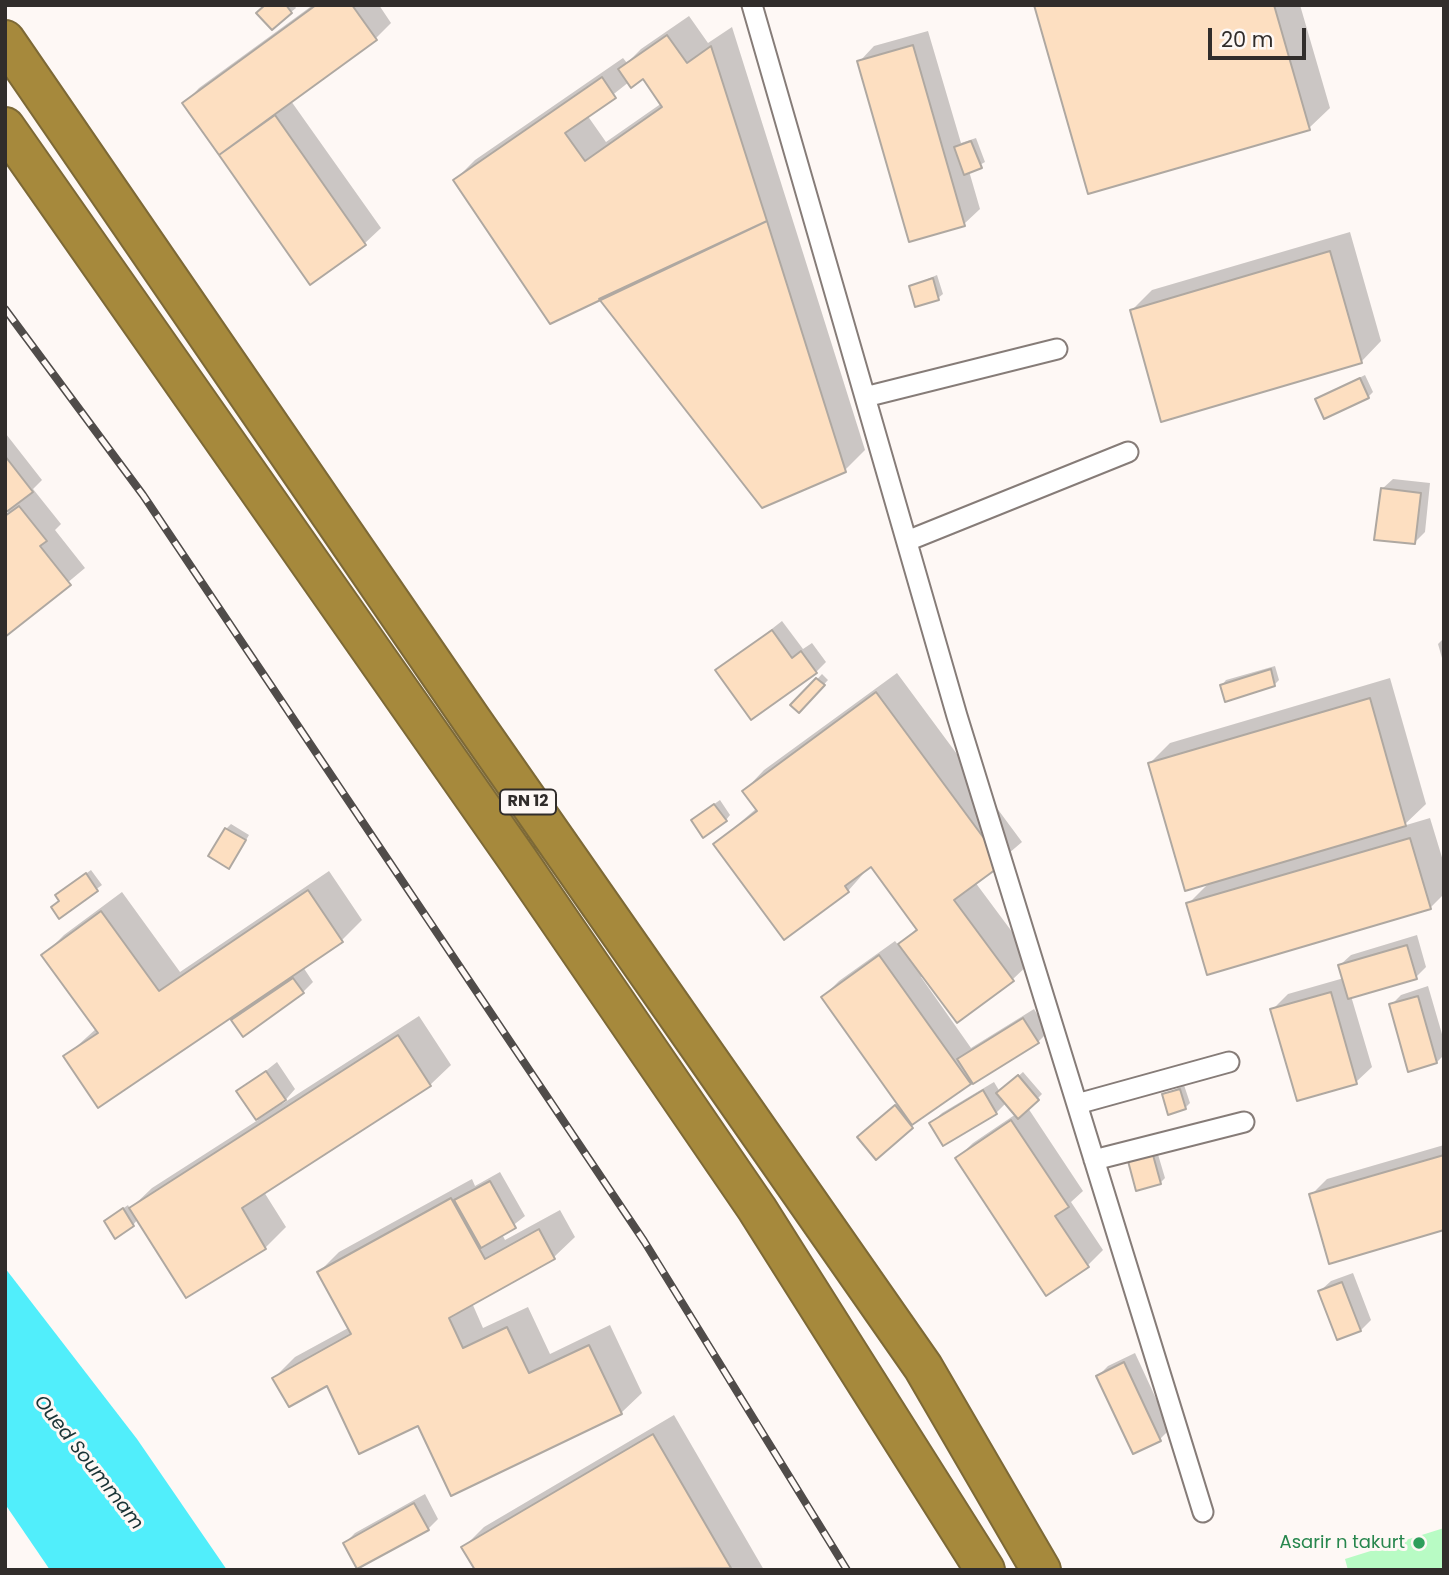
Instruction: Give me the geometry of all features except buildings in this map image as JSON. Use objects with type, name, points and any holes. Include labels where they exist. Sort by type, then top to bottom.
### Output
[{"type":"highway","name":"RN 12","points":[[5,40],[465,711],[923,1367],[1041,1570]]},
{"type":"highway","name":"RN 12","points":[[5,127],[518,860],[757,1209],[985,1570]]},
{"type":"lane","points":[[752,5],[907,541],[1203,1512]]},
{"type":"lane","points":[[865,397],[1058,349]]},
{"type":"lane","points":[[907,541],[1128,452]]},
{"type":"lane","points":[[1077,1104],[1229,1062]]},
{"type":"lane","points":[[1094,1160],[1244,1122]]},
{"type":"green space","name":"Asarir n takurt","points":[[1444,1528],[1444,1570],[1348,1570],[1345,1559]]},
{"type":"water","name":"Oued Soummam","points":[[5,1268],[137,1439],[227,1570],[50,1570],[5,1504]]},
{"type":"railway","points":[[5,309],[143,495],[644,1241],[847,1570]]},
{"type":"place","name":"Asarir n takurt","points":[[1419,1543]]}]
